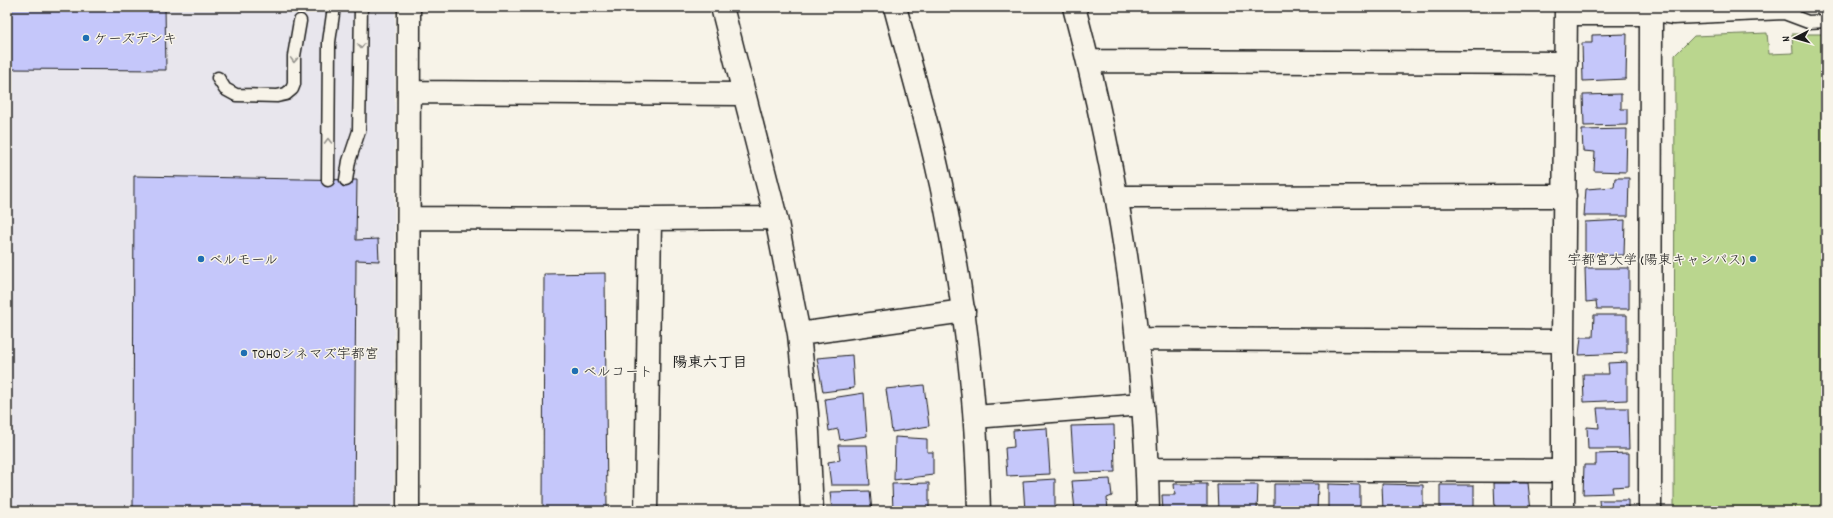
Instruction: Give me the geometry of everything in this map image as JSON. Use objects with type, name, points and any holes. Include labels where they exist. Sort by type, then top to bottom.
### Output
[{"type":"street","points":[[408,511],[409,7]]},
{"type":"street","points":[[722,7],[776,218],[799,334],[807,413],[812,511]]},
{"type":"street","points":[[895,7],[928,130],[949,224],[964,311],[975,418],[979,511]]},
{"type":"street","points":[[1074,7],[1088,61],[1118,197],[1129,267],[1137,339],[1147,469],[1148,511]]},
{"type":"street","points":[[1563,511],[1566,10],[1651,10],[1650,511]]},
{"type":"street","points":[[1088,61],[1566,63]]},
{"type":"street","points":[[409,92],[744,94]]},
{"type":"street","points":[[1118,197],[1564,196]]},
{"type":"street","points":[[409,218],[776,218]]},
{"type":"street","points":[[646,511],[650,219]]},
{"type":"street","points":[[799,334],[964,311]]},
{"type":"street","points":[[1137,339],[1563,341]]},
{"type":"street","points":[[975,418],[1142,404]]},
{"type":"street","points":[[1147,469],[1563,472]]},
{"type":"lane","points":[[328,180],[329,42],[334,7]]},
{"type":"lane","points":[[346,180],[349,161],[359,131],[361,7]]},
{"type":"lane","points":[[1651,10],[1673,18],[1784,13],[1797,7]]},
{"type":"lane","points":[[1784,13],[1808,22],[1826,21]]},
{"type":"lane","points":[[218,78],[225,89],[236,95],[277,96],[286,94],[292,89],[294,84],[294,56],[300,21]]},
{"type":"shaded area","name":"ベルモール","points":[[7,7],[395,7],[394,511],[7,511]]},
{"type":"green space","name":"宇都宮大学 (陽東キャンパス)","points":[[1767,33],[1769,54],[1793,53],[1792,34],[1826,34],[1826,511],[1674,511],[1675,55],[1694,36]]},
{"type":"building","name":"ケーズデンキ","points":[[7,7],[165,7],[166,70],[7,69]]},
{"type":"building","points":[[1627,34],[1626,79],[1583,81],[1582,43],[1592,43],[1592,35]]},
{"type":"building","points":[[1621,94],[1621,109],[1627,109],[1627,125],[1584,126],[1583,95]]},
{"type":"building","points":[[1627,129],[1626,172],[1594,171],[1595,152],[1583,151],[1582,130]]},
{"type":"building","name":"TOHOシネマズ宇都宮","points":[[134,176],[357,180],[356,240],[378,239],[379,261],[356,260],[354,511],[133,511]]},
{"type":"building","points":[[1615,178],[1629,178],[1628,216],[1584,216],[1586,189],[1614,187]]},
{"type":"building","points":[[1625,220],[1624,255],[1585,256],[1585,222]]},
{"type":"building","points":[[1585,268],[1629,268],[1629,309],[1597,309],[1596,301],[1586,302]]},
{"type":"building","name":"ベルコート","points":[[605,273],[607,511],[543,511],[544,274]]},
{"type":"building","points":[[1594,315],[1627,315],[1627,353],[1579,355],[1581,337],[1593,337]]},
{"type":"building","points":[[852,355],[854,388],[823,392],[817,358]]},
{"type":"building","points":[[1627,362],[1627,400],[1584,402],[1583,374],[1609,374],[1608,363]]},
{"type":"building","points":[[924,385],[929,426],[892,432],[886,389]]},
{"type":"building","points":[[864,393],[867,436],[840,440],[838,429],[829,431],[825,399]]},
{"type":"building","points":[[1597,408],[1628,408],[1629,449],[1588,449],[1587,427],[1599,428]]},
{"type":"building","points":[[1114,425],[1115,472],[1074,473],[1071,426]]},
{"type":"building","points":[[1047,428],[1050,474],[1007,476],[1005,448],[1014,447],[1013,430]]},
{"type":"building","points":[[895,437],[927,439],[927,452],[933,452],[933,475],[894,480]]},
{"type":"building","points":[[838,445],[867,445],[870,485],[831,485],[828,462],[840,460]]},
{"type":"building","points":[[1629,453],[1629,486],[1612,487],[1613,493],[1583,494],[1584,465],[1596,465],[1596,454]]},
{"type":"building","points":[[1055,479],[1055,511],[1025,511],[1023,481]]},
{"type":"building","points":[[1110,479],[1112,496],[1107,498],[1108,511],[1075,511],[1072,481]]},
{"type":"building","points":[[929,483],[929,511],[893,511],[892,484]]},
{"type":"building","points":[[1494,483],[1528,483],[1531,511],[1495,511]]},
{"type":"building","points":[[1174,484],[1207,484],[1207,511],[1163,511],[1162,495],[1175,495]]},
{"type":"building","points":[[1274,484],[1318,484],[1317,511],[1274,511]]},
{"type":"building","points":[[1328,484],[1360,485],[1360,511],[1328,511]]},
{"type":"building","points":[[1382,484],[1423,485],[1423,507],[1417,506],[1417,511],[1383,511]]},
{"type":"building","points":[[1217,485],[1258,485],[1257,511],[1218,511]]},
{"type":"building","points":[[1440,485],[1474,485],[1474,510],[1478,509],[1478,511],[1440,511]]},
{"type":"building","points":[[870,491],[872,511],[832,511],[830,492]]},
{"type":"building","points":[[1599,500],[1628,500],[1628,511],[1600,511]]},
{"type":"place","name":"ケーズデンキ","points":[[86,38]]},
{"type":"place","name":"ベルモール","points":[[201,259]]},
{"type":"place","name":"宇都宮大学 (陽東キャンパス)","points":[[1753,259]]},
{"type":"place","name":"TOHOシネマズ宇都宮","points":[[244,353]]},
{"type":"place","name":"ベルコート","points":[[575,371]]},
{"type":"district","name":"陽東六丁目","points":[[710,362]]}]
